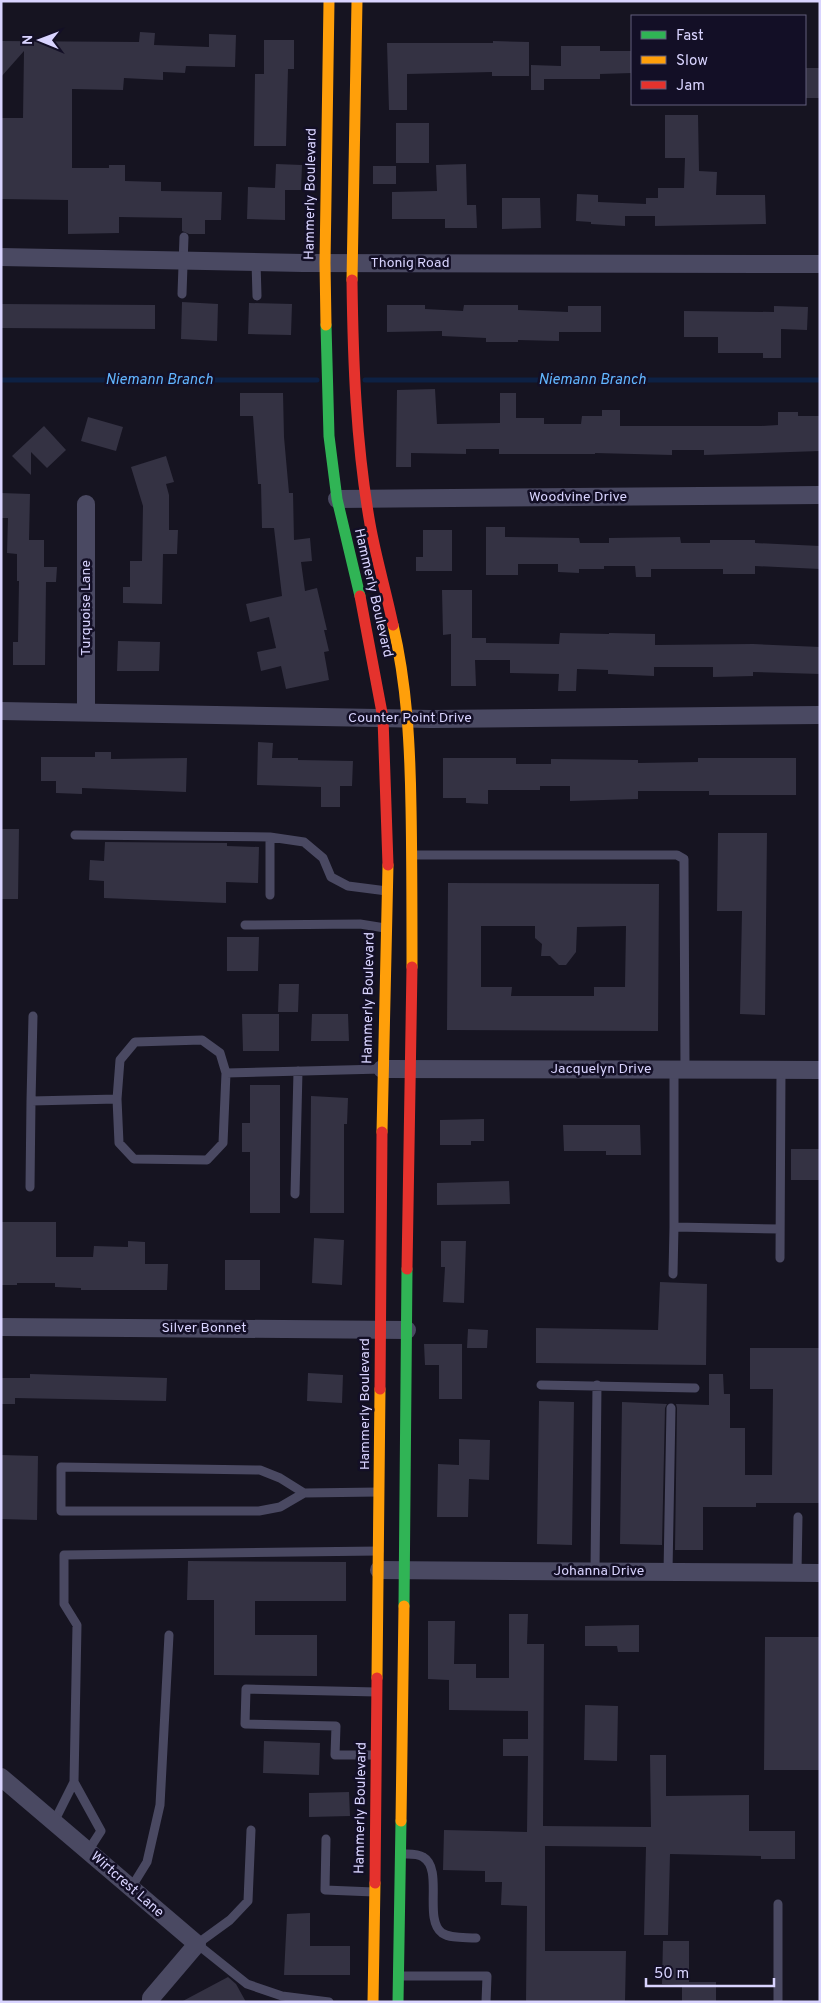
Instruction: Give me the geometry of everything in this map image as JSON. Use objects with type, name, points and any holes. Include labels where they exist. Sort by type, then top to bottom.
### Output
[{"type":"main road","name":"Hammerly Boulevard","points":[[329,1],[325,263],[329,436],[337,499],[365,618],[383,718],[388,849],[382,1069],[376,1756],[400,1854],[398,2002]]},
{"type":"main road","name":"Hammerly Boulevard","points":[[357,1],[352,263],[353,363],[366,498],[404,676],[408,718],[412,854],[405,1570],[388,1810],[374,1892],[373,2002]]},
{"type":"street","name":"Thonig Road","points":[[1,257],[325,263],[820,264]]},
{"type":"street","name":"Woodvine Drive","points":[[337,499],[820,495]]},
{"type":"street","name":"Turquoise Lane","points":[[86,504],[86,712]]},
{"type":"street","name":"Counter Point Drive","points":[[1,711],[383,718],[820,716]]},
{"type":"street","name":"Jacquelyn Drive","points":[[382,1069],[820,1070]]},
{"type":"street","name":"Silver Bonnet","points":[[1,1327],[407,1330]]},
{"type":"street","name":"Johanna Drive","points":[[379,1570],[820,1573]]},
{"type":"street","name":"Wirtcrest Lane","points":[[1,1777],[197,1944]]},
{"type":"street","points":[[151,2002],[151,1998],[197,1944]]},
{"type":"lane","points":[[182,294],[184,237]]},
{"type":"lane","points":[[256,262],[257,296]]},
{"type":"lane","points":[[75,835],[270,837],[304,842],[323,858],[331,877],[348,886],[387,891]]},
{"type":"lane","points":[[270,837],[270,895]]},
{"type":"lane","points":[[412,854],[677,856],[684,858],[680,1070],[673,1274]]},
{"type":"lane","points":[[245,925],[360,924],[386,928]]},
{"type":"lane","points":[[30,1187],[33,1016]]},
{"type":"lane","points":[[202,1040],[220,1053],[226,1073],[223,1143],[207,1160],[134,1159],[119,1143],[117,1099],[120,1060],[135,1042],[202,1040]]},
{"type":"lane","points":[[226,1073],[382,1069]]},
{"type":"lane","points":[[780,1070],[780,1258]]},
{"type":"lane","points":[[295,1194],[298,1071]]},
{"type":"lane","points":[[31,1101],[117,1099]]},
{"type":"lane","points":[[674,1227],[780,1230]]},
{"type":"lane","points":[[541,1385],[695,1388]]},
{"type":"lane","points":[[595,1571],[597,1385]]},
{"type":"lane","points":[[668,1572],[671,1408]]},
{"type":"lane","points":[[304,1493],[280,1478],[260,1470],[61,1467],[61,1511],[259,1511],[280,1507],[304,1493],[379,1492]]},
{"type":"lane","points":[[797,1572],[798,1517]]},
{"type":"lane","points":[[54,1822],[74,1782],[77,1625],[64,1604],[64,1555],[379,1551]]},
{"type":"lane","points":[[131,1888],[147,1862],[160,1805],[169,1635]]},
{"type":"lane","points":[[376,1756],[335,1755],[336,1726],[245,1724],[246,1689],[377,1692]]},
{"type":"lane","points":[[74,1782],[100,1831],[88,1851]]},
{"type":"lane","points":[[251,1830],[248,1901],[230,1920],[197,1944],[247,1984],[282,1996],[329,2002]]},
{"type":"lane","points":[[326,1839],[325,1890],[374,1892]]},
{"type":"lane","points":[[400,1854],[419,1855],[426,1858],[433,1881],[434,1916],[436,1925],[442,1933],[450,1936],[476,1938]]},
{"type":"lane","points":[[778,1904],[778,2002]]},
{"type":"lane","points":[[398,1976],[487,1976],[486,2002]]},
{"type":"building","points":[[140,32],[155,33],[154,45],[209,47],[209,34],[236,35],[235,67],[186,66],[185,73],[163,72],[163,80],[124,78],[123,90],[72,89],[72,168],[109,168],[109,165],[125,165],[125,181],[161,182],[161,191],[222,192],[221,220],[205,220],[205,234],[189,234],[182,231],[182,218],[119,217],[119,233],[68,234],[68,200],[1,199],[1,118],[23,118],[24,51],[1,77],[1,41],[139,42]]},
{"type":"building","points":[[264,40],[294,40],[294,69],[288,69],[286,146],[254,146],[255,74],[264,74]]},
{"type":"building","points":[[493,41],[529,42],[529,76],[492,76],[492,72],[407,74],[407,110],[389,110],[387,43],[493,43]]},
{"type":"building","points":[[561,46],[600,46],[600,51],[631,51],[631,73],[600,74],[600,79],[544,79],[544,90],[531,90],[531,65],[561,66]]},
{"type":"building","points":[[806,68],[820,68],[820,98],[806,98]]},
{"type":"building","points":[[665,115],[698,115],[699,171],[717,172],[716,195],[765,195],[766,224],[655,226],[655,216],[625,216],[625,226],[576,221],[577,194],[598,195],[598,202],[646,204],[646,198],[658,198],[658,188],[684,188],[685,158],[665,158]]},
{"type":"building","points":[[396,123],[429,123],[429,163],[396,163]]},
{"type":"building","points":[[276,164],[302,165],[301,190],[285,190],[285,220],[247,219],[248,187],[275,188]]},
{"type":"building","points":[[466,164],[467,205],[476,205],[477,228],[445,228],[445,219],[392,219],[392,192],[437,191],[436,165]]},
{"type":"building","points":[[373,166],[396,166],[396,184],[373,184]]},
{"type":"building","points":[[502,198],[540,198],[541,228],[502,229]]},
{"type":"building","points":[[182,302],[218,304],[217,341],[181,339]]},
{"type":"building","points":[[249,303],[292,304],[291,335],[248,334]]},
{"type":"building","points":[[1,304],[155,305],[155,329],[1,328]]},
{"type":"building","points":[[387,305],[425,305],[425,309],[463,311],[464,305],[518,305],[518,310],[568,312],[568,306],[601,306],[601,332],[559,332],[559,341],[518,340],[518,342],[486,342],[486,338],[442,336],[442,331],[387,332]]},
{"type":"building","points":[[774,306],[808,307],[807,330],[781,329],[781,358],[763,358],[763,353],[718,353],[718,337],[684,337],[684,311],[774,312]]},
{"type":"building","points":[[435,389],[437,424],[500,423],[500,393],[516,393],[516,418],[544,418],[544,424],[581,424],[582,416],[602,416],[602,410],[620,410],[620,426],[761,426],[778,425],[778,412],[798,412],[798,416],[820,416],[820,451],[704,455],[704,450],[672,450],[672,455],[595,453],[499,454],[499,449],[466,449],[466,454],[411,453],[411,467],[396,467],[397,390]]},
{"type":"building","points":[[240,393],[283,393],[284,437],[289,493],[293,493],[294,540],[310,538],[312,561],[301,562],[305,591],[317,588],[327,630],[324,630],[329,651],[324,652],[329,680],[286,689],[281,666],[261,671],[257,652],[276,648],[269,617],[250,622],[246,604],[282,596],[274,528],[262,528],[261,484],[258,484],[253,416],[240,416]]},
{"type":"building","points":[[88,417],[123,427],[116,451],[81,441]]},
{"type":"building","points":[[44,426],[66,450],[47,468],[31,452],[31,475],[12,456]]},
{"type":"building","points":[[166,456],[174,482],[166,484],[169,495],[169,530],[178,530],[177,554],[163,554],[162,604],[123,603],[123,587],[130,587],[130,561],[142,561],[143,506],[131,467]]},
{"type":"building","points":[[1,493],[30,494],[29,540],[44,540],[44,567],[57,567],[56,582],[46,582],[45,665],[13,665],[13,642],[18,642],[19,581],[17,581],[17,554],[7,553],[8,518],[1,518]]},
{"type":"building","points":[[486,527],[505,527],[505,537],[579,538],[580,543],[609,543],[609,538],[680,537],[681,543],[710,543],[710,540],[755,540],[755,543],[820,546],[820,569],[755,566],[755,574],[723,574],[723,569],[651,569],[651,577],[636,577],[635,566],[604,566],[604,569],[579,569],[579,573],[558,572],[558,564],[518,564],[518,575],[486,575]]},
{"type":"building","points":[[423,530],[452,530],[452,571],[416,571],[416,557],[423,557]]},
{"type":"building","points":[[442,590],[472,590],[472,638],[486,638],[486,643],[559,644],[560,633],[609,633],[655,634],[655,645],[753,644],[820,647],[820,674],[753,672],[753,676],[713,677],[713,667],[654,667],[654,676],[608,674],[608,670],[577,669],[576,691],[558,691],[559,674],[510,673],[510,660],[475,660],[476,686],[451,686],[451,634],[443,635]]},
{"type":"building","points":[[118,641],[160,642],[159,671],[117,671]]},
{"type":"building","points":[[258,742],[273,743],[272,758],[353,761],[352,786],[340,786],[340,807],[321,807],[321,787],[257,785]]},
{"type":"building","points":[[95,752],[111,752],[111,759],[187,758],[186,792],[82,788],[82,794],[56,793],[56,781],[41,781],[41,757],[95,757]]},
{"type":"building","points":[[443,758],[516,758],[516,764],[551,764],[551,759],[638,760],[638,763],[698,762],[698,758],[796,758],[796,795],[709,795],[709,791],[638,791],[638,799],[570,801],[570,786],[540,786],[540,790],[488,790],[488,804],[466,803],[466,798],[443,798]]},
{"type":"building","points":[[1,829],[19,829],[18,899],[1,899]]},
{"type":"building","points":[[718,833],[767,833],[765,1015],[740,1014],[742,911],[717,911]]},
{"type":"building","points":[[105,842],[227,843],[227,846],[259,847],[258,883],[226,882],[226,903],[104,898],[104,881],[89,880],[90,860],[104,861]]},
{"type":"building","points":[[448,883],[659,884],[658,1031],[447,1030]],"holes":[[[481,926],[535,926],[535,938],[542,944],[541,956],[550,956],[559,965],[566,965],[576,952],[577,927],[626,926],[625,987],[594,987],[594,996],[511,996],[512,987],[481,987]]]},
{"type":"building","points":[[227,937],[259,937],[258,971],[227,971]]},
{"type":"building","points":[[279,984],[299,984],[298,1012],[278,1012]]},
{"type":"building","points":[[242,1014],[279,1014],[279,1051],[243,1051]]},
{"type":"building","points":[[312,1014],[348,1014],[349,1041],[311,1041]]},
{"type":"building","points":[[250,1085],[280,1085],[280,1213],[250,1213],[250,1152],[242,1152],[242,1123],[250,1123]]},
{"type":"building","points":[[311,1096],[348,1098],[347,1124],[344,1124],[344,1213],[310,1213]]},
{"type":"building","points":[[484,1119],[484,1141],[471,1141],[471,1145],[440,1145],[440,1120]]},
{"type":"building","points":[[563,1125],[640,1125],[641,1155],[606,1155],[606,1151],[564,1151]]},
{"type":"building","points":[[791,1149],[820,1149],[820,1180],[791,1180]]},
{"type":"building","points":[[509,1181],[510,1204],[437,1205],[437,1183]]},
{"type":"building","points":[[1,1222],[56,1222],[56,1257],[93,1257],[94,1246],[128,1247],[128,1241],[145,1242],[145,1264],[168,1264],[167,1290],[81,1290],[81,1288],[55,1287],[55,1283],[1,1285]]},
{"type":"building","points":[[314,1238],[344,1240],[342,1285],[312,1283]]},
{"type":"building","points":[[441,1241],[466,1241],[464,1303],[443,1302],[445,1267],[441,1267]]},
{"type":"building","points":[[225,1260],[260,1260],[260,1290],[225,1290]]},
{"type":"building","points":[[660,1282],[707,1284],[706,1365],[536,1363],[536,1328],[658,1330]]},
{"type":"building","points":[[468,1329],[488,1330],[487,1348],[467,1348]]},
{"type":"building","points":[[424,1344],[462,1344],[462,1399],[439,1399],[439,1365],[425,1365]]},
{"type":"building","points":[[750,1348],[820,1348],[820,1503],[756,1503],[756,1507],[703,1507],[703,1550],[675,1550],[676,1404],[709,1405],[709,1374],[723,1374],[724,1394],[730,1394],[730,1428],[745,1428],[745,1475],[772,1475],[773,1389],[750,1389]]},
{"type":"building","points":[[308,1373],[343,1375],[342,1403],[307,1401]]},
{"type":"building","points":[[30,1374],[167,1378],[166,1401],[15,1398],[15,1404],[1,1404],[1,1378],[30,1378]]},
{"type":"building","points":[[539,1401],[574,1402],[572,1545],[537,1544]]},
{"type":"building","points":[[622,1402],[667,1404],[665,1408],[662,1545],[620,1544]]},
{"type":"building","points":[[459,1439],[490,1440],[489,1480],[469,1479],[468,1517],[437,1517],[438,1464],[459,1465]]},
{"type":"building","points":[[1,1455],[38,1456],[37,1520],[1,1519]]},
{"type":"building","points":[[188,1561],[346,1562],[346,1601],[255,1601],[255,1635],[317,1635],[317,1676],[214,1675],[214,1600],[187,1600]]},
{"type":"building","points":[[509,1614],[528,1614],[527,1644],[544,1644],[543,1826],[651,1827],[650,1755],[666,1755],[666,1796],[749,1795],[749,1831],[795,1831],[795,1859],[761,1859],[761,1856],[670,1854],[668,1935],[644,1935],[646,1847],[545,1846],[545,1951],[626,1951],[625,2002],[526,2002],[527,1906],[501,1905],[502,1882],[485,1882],[485,1871],[443,1870],[444,1830],[527,1832],[528,1756],[503,1756],[503,1739],[528,1739],[528,1711],[449,1710],[449,1680],[428,1679],[428,1621],[455,1621],[454,1664],[476,1664],[476,1678],[509,1678]]},
{"type":"building","points":[[639,1625],[639,1652],[618,1652],[617,1646],[585,1646],[585,1626]]},
{"type":"building","points":[[765,1637],[820,1637],[820,1770],[764,1770]]},
{"type":"building","points":[[585,1705],[618,1706],[617,1761],[584,1760]]},
{"type":"building","points":[[264,1741],[320,1743],[319,1775],[263,1773]]},
{"type":"building","points":[[349,1792],[350,1816],[309,1817],[309,1793]]},
{"type":"building","points":[[310,1913],[310,1946],[350,1946],[350,1975],[284,1975],[287,1914]]},
{"type":"building","points":[[663,1941],[689,1941],[689,1982],[716,1982],[716,2002],[682,2002],[682,1985],[662,1984]]},
{"type":"building","points":[[228,1977],[236,1984],[246,2002],[181,2002]]},
{"type":"waterway","name":"Niemann Branch","points":[[1,380],[317,380]]},
{"type":"waterway","name":"Niemann Branch","points":[[365,380],[820,380]]},
{"type":"traffic: fast","points":[[326,325],[329,436],[337,499],[360,596]]},
{"type":"traffic: fast","points":[[404,1606],[407,1269]]},
{"type":"traffic: fast","points":[[398,2002],[401,1821]]},
{"type":"traffic: slow","points":[[326,325],[325,263],[329,1]]},
{"type":"traffic: slow","points":[[352,280],[357,1]]},
{"type":"traffic: slow","points":[[393,625],[402,670],[409,738],[412,967]]},
{"type":"traffic: slow","points":[[382,1132],[388,865]]},
{"type":"traffic: slow","points":[[377,1678],[380,1389]]},
{"type":"traffic: slow","points":[[401,1821],[404,1606]]},
{"type":"traffic: slow","points":[[373,2002],[375,1883]]},
{"type":"traffic: jam","points":[[352,280],[354,372],[361,464],[372,537],[393,625]]},
{"type":"traffic: jam","points":[[360,596],[383,718],[388,865]]},
{"type":"traffic: jam","points":[[407,1269],[412,967]]},
{"type":"traffic: jam","points":[[380,1389],[382,1132]]},
{"type":"traffic: jam","points":[[375,1883],[377,1678]]}]
